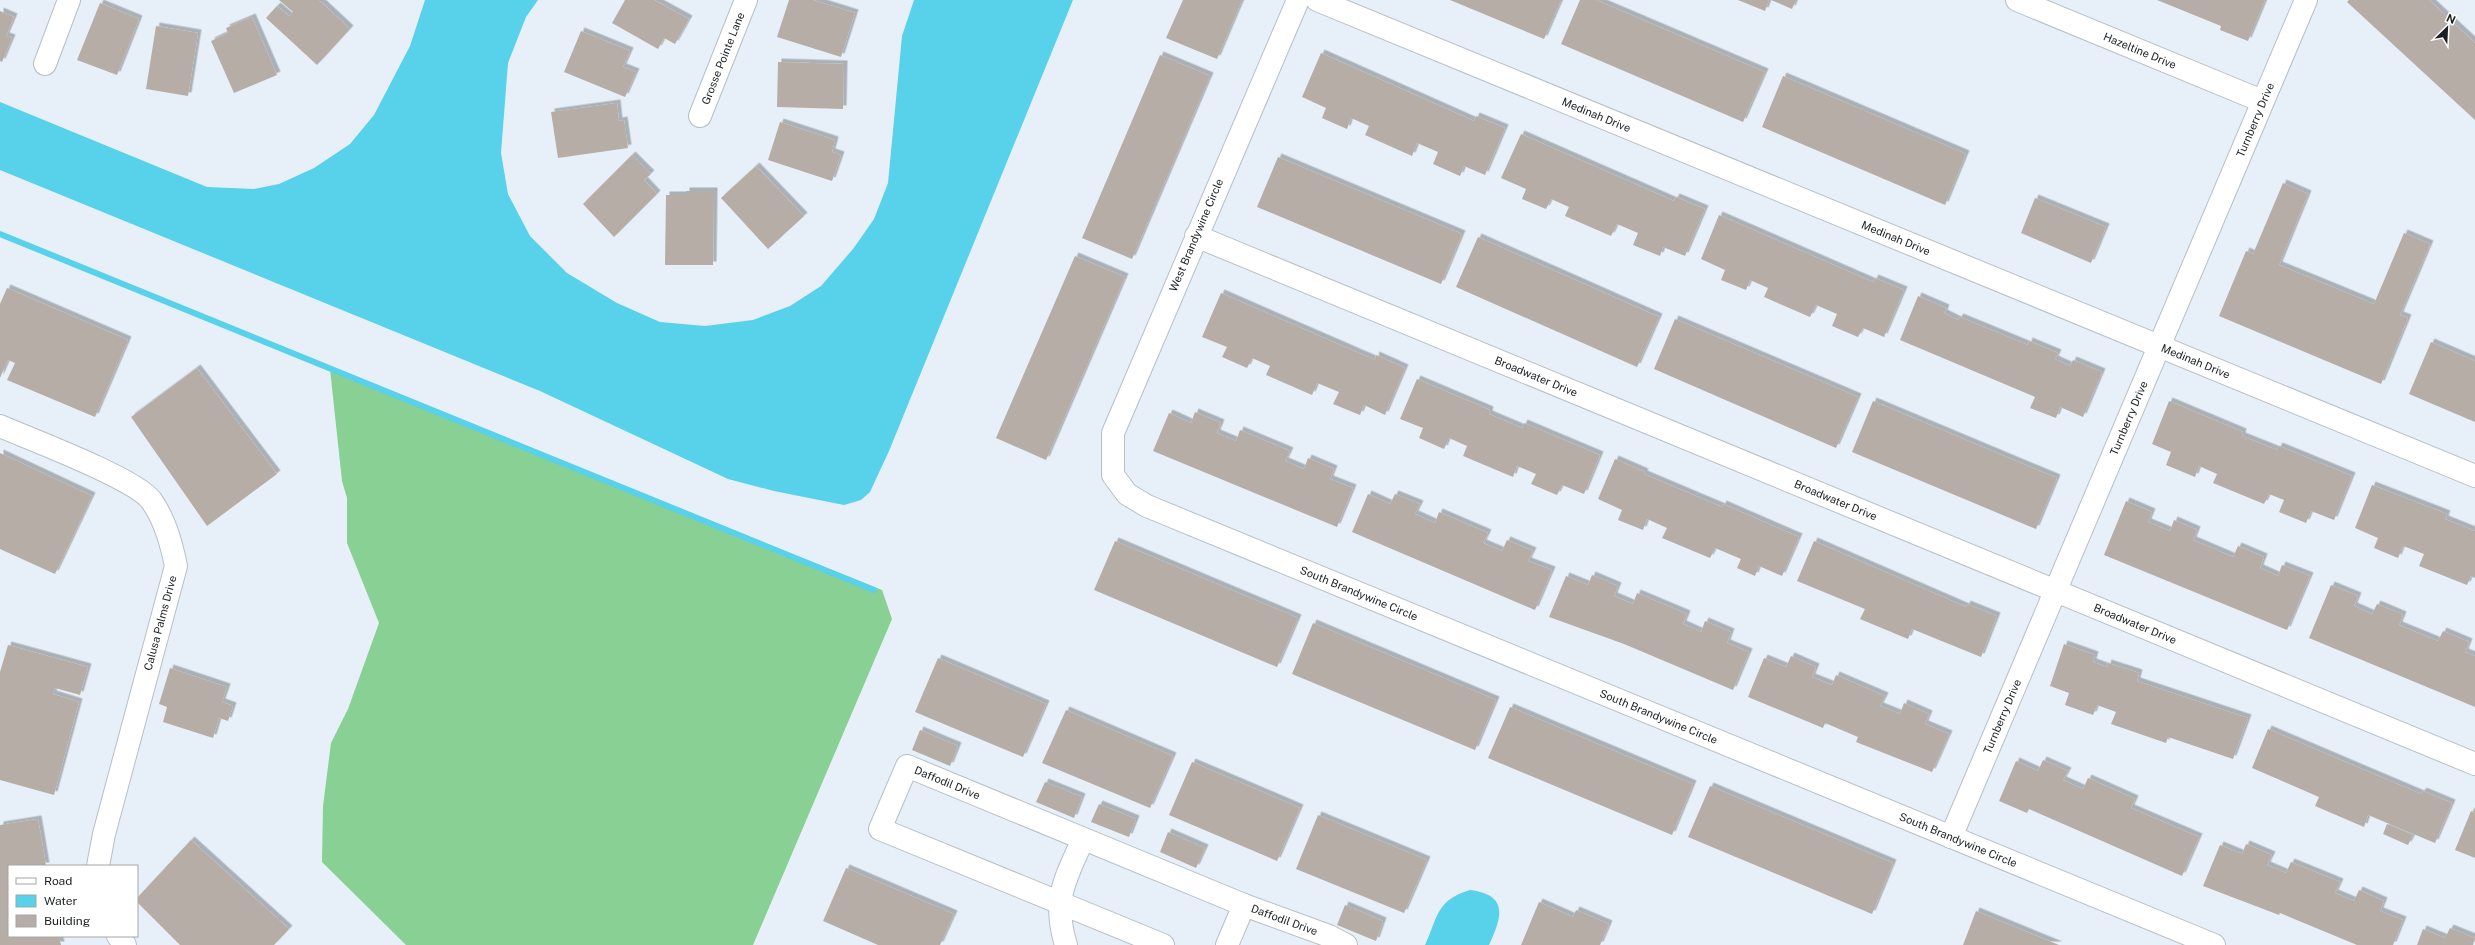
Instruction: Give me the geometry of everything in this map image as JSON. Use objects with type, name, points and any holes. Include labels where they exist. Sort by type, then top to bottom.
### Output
[{"type":"street","points":[[45,64],[69,0]]},
{"type":"street","name":"Grosse Pointe Lane","points":[[700,116],[746,0]]},
{"type":"street","name":"West Brandywine Circle","points":[[1113,475],[1112,433],[1298,0]]},
{"type":"street","name":"Medinah Drive","points":[[1317,0],[2475,476]]},
{"type":"street","name":"Hazeltine Drive","points":[[2018,0],[2262,101]]},
{"type":"street","name":"Turnberry Drive","points":[[1951,836],[2306,0]]},
{"type":"street","name":"Broadwater Drive","points":[[1196,236],[2054,592],[2475,764]]},
{"type":"street","name":"Calusa Palms Drive","points":[[0,426],[119,478],[150,499],[168,533],[176,566],[106,827],[98,865]]},
{"type":"street","name":"South Brandywine Circle","points":[[1113,475],[1127,494],[1147,506],[2214,945]]},
{"type":"street","name":"Daffodil Drive","points":[[1163,945],[880,829],[907,766],[1244,905],[1329,936],[1346,945]]},
{"type":"street","points":[[1066,945],[1059,923],[1059,903],[1061,890],[1083,838]]},
{"type":"street","name":"Daffodil Drive","points":[[1227,945],[1244,905]]},
{"type":"street","points":[[119,937],[125,945]]},
{"type":"green space","points":[[330,369],[882,590],[892,619],[753,945],[406,945],[322,862],[323,806],[331,743],[348,709],[379,623],[347,543],[347,498],[342,481]]},
{"type":"water","points":[[425,0],[538,0],[526,17],[508,63],[501,153],[508,194],[530,236],[567,273],[617,303],[660,322],[705,326],[753,320],[790,306],[821,286],[853,249],[874,219],[888,183],[902,36],[914,0],[1073,0],[889,451],[870,492],[861,500],[844,505],[774,491],[728,479],[540,391],[0,170],[0,102],[207,187],[254,189],[279,184],[314,168],[350,144],[374,115],[410,46]]},
{"type":"water","points":[[1470,890],[1483,893],[1497,902],[1499,917],[1494,935],[1489,945],[1425,945],[1436,918],[1444,904],[1459,894]]},
{"type":"building","points":[[279,0],[319,0],[350,29],[317,65],[266,18],[277,6],[289,16],[293,12]]},
{"type":"building","points":[[625,0],[654,0],[689,19],[675,44],[664,38],[658,49],[612,23]]},
{"type":"building","points":[[789,0],[813,0],[855,13],[841,57],[777,37]]},
{"type":"building","points":[[1183,0],[1242,0],[1217,59],[1166,38]]},
{"type":"building","points":[[1450,0],[1561,0],[1544,39]]},
{"type":"building","points":[[1580,0],[1596,0],[1765,72],[1743,122],[1561,44]]},
{"type":"building","points":[[1738,0],[1769,0],[1765,11]]},
{"type":"building","points":[[1771,0],[1796,0],[1792,9]]},
{"type":"building","points":[[2157,0],[2265,0],[2248,41],[2220,30],[2221,26]]},
{"type":"building","points":[[2349,0],[2429,0],[2475,43],[2475,120],[2347,2]]},
{"type":"building","points":[[100,3],[139,19],[117,75],[77,60]]},
{"type":"building","points":[[0,11],[14,17],[6,36],[12,38],[2,62],[0,61]]},
{"type":"building","points":[[252,17],[277,75],[234,93],[211,41],[228,33],[226,28]]},
{"type":"building","points":[[156,26],[198,33],[188,96],[146,89]]},
{"type":"building","points":[[581,31],[630,51],[623,67],[636,72],[625,97],[564,72]]},
{"type":"building","points":[[1321,53],[1474,121],[1476,116],[1505,128],[1485,175],[1464,166],[1460,176],[1433,164],[1438,152],[1417,143],[1412,156],[1365,135],[1369,126],[1351,118],[1347,129],[1322,118],[1326,108],[1302,97]]},
{"type":"building","points":[[1160,55],[1210,76],[1132,259],[1082,238]]},
{"type":"building","points":[[778,62],[844,64],[843,109],[777,107]]},
{"type":"building","points":[[1783,76],[1966,154],[1945,205],[1762,127]]},
{"type":"building","points":[[617,103],[619,121],[624,120],[628,148],[558,158],[551,112]]},
{"type":"building","points":[[780,122],[835,140],[832,152],[841,155],[832,181],[768,160]]},
{"type":"building","points":[[1521,134],[1674,201],[1676,197],[1705,209],[1685,256],[1663,247],[1660,256],[1633,245],[1638,233],[1617,224],[1611,236],[1565,216],[1569,207],[1551,199],[1546,209],[1522,199],[1526,189],[1501,178]]},
{"type":"building","points":[[632,155],[651,174],[644,180],[657,194],[614,237],[583,204]]},
{"type":"building","points":[[1278,157],[1462,234],[1441,284],[1257,207]]},
{"type":"building","points":[[756,166],[804,216],[768,249],[721,198]]},
{"type":"building","points":[[2283,183],[2308,194],[2279,265],[2374,304],[2404,233],[2430,244],[2400,315],[2408,318],[2381,384],[2219,316],[2246,251],[2253,254]]},
{"type":"building","points":[[686,191],[714,191],[713,265],[665,265],[666,195],[686,195]]},
{"type":"building","points":[[2035,198],[2106,227],[2091,263],[2021,233]]},
{"type":"building","points":[[1719,215],[1873,282],[1875,278],[1904,290],[1884,337],[1863,328],[1858,337],[1832,326],[1837,314],[1816,305],[1810,317],[1764,297],[1768,288],[1750,280],[1746,290],[1721,280],[1725,270],[1701,259]]},
{"type":"building","points":[[1478,237],[1659,317],[1637,367],[1456,287]]},
{"type":"building","points":[[1075,256],[1125,277],[1046,460],[996,438]]},
{"type":"building","points":[[7,288],[128,340],[95,417],[7,380],[15,363],[8,360],[0,378],[0,304]]},
{"type":"building","points":[[1221,293],[1375,360],[1376,355],[1405,368],[1385,415],[1364,405],[1360,415],[1333,404],[1339,392],[1317,383],[1312,395],[1266,375],[1270,366],[1252,358],[1247,368],[1222,357],[1227,347],[1202,337]]},
{"type":"building","points":[[1918,296],[1946,308],[1944,313],[1958,320],[1960,317],[2028,345],[2029,341],[2058,353],[2055,359],[2070,366],[2073,360],[2102,372],[2083,417],[2060,407],[2056,418],[2030,408],[2035,397],[1900,340]]},
{"type":"building","points":[[1675,319],[1858,397],[1836,448],[1654,369]]},
{"type":"building","points":[[2431,342],[2475,361],[2475,422],[2409,394]]},
{"type":"building","points":[[197,368],[277,474],[207,526],[131,417]]},
{"type":"building","points":[[1417,379],[1490,410],[1489,414],[1522,428],[1524,423],[1600,455],[1584,494],[1562,485],[1557,495],[1531,484],[1536,474],[1517,466],[1513,477],[1463,456],[1467,446],[1449,438],[1444,449],[1419,438],[1423,428],[1400,419]]},
{"type":"building","points":[[1873,401],[2057,478],[2036,529],[1852,452]]},
{"type":"building","points":[[2169,401],[2243,432],[2242,436],[2277,450],[2279,446],[2352,476],[2334,520],[2311,511],[2306,523],[2279,512],[2284,500],[2269,494],[2264,504],[2213,483],[2217,474],[2199,466],[2195,477],[2166,465],[2171,452],[2152,444]]},
{"type":"building","points":[[1195,412],[1221,423],[1217,433],[1236,441],[1240,430],[1290,451],[1285,461],[1304,469],[1308,458],[1334,469],[1330,479],[1353,488],[1337,527],[1153,451],[1169,413],[1191,423]]},
{"type":"building","points":[[0,453],[92,496],[55,574],[0,549]]},
{"type":"building","points":[[1615,459],[1645,472],[1644,474],[1722,507],[1723,504],[1799,537],[1782,576],[1759,566],[1755,576],[1737,568],[1741,559],[1715,548],[1710,558],[1662,538],[1667,528],[1647,519],[1643,530],[1618,520],[1622,510],[1598,499]]},
{"type":"building","points":[[2372,485],[2447,514],[2445,519],[2475,531],[2475,578],[2471,576],[2467,585],[2419,566],[2424,554],[2403,546],[2398,558],[2374,548],[2378,538],[2355,528]]},
{"type":"building","points":[[1368,494],[1390,504],[1395,494],[1420,504],[1415,514],[1435,523],[1439,512],[1488,533],[1483,543],[1502,551],[1507,540],[1533,551],[1528,561],[1552,570],[1535,610],[1352,532]]},
{"type":"building","points":[[2126,501],[2152,512],[2148,522],[2170,531],[2174,520],[2197,530],[2193,540],[2233,557],[2238,546],[2264,557],[2260,568],[2278,576],[2282,565],[2310,576],[2287,630],[2104,555]]},
{"type":"building","points":[[1115,541],[1298,618],[1277,667],[1094,590]]},
{"type":"building","points":[[1814,541],[1966,607],[1967,604],[1997,616],[1981,657],[1912,629],[1908,639],[1860,619],[1865,609],[1797,581]]},
{"type":"building","points":[[1592,575],[1618,586],[1614,596],[1633,604],[1637,593],[1687,614],[1683,624],[1701,632],[1705,621],[1731,632],[1727,643],[1749,652],[1733,690],[1624,644],[1549,617],[1566,576],[1588,585]]},
{"type":"building","points":[[2331,585],[2358,596],[2354,606],[2372,614],[2377,604],[2403,615],[2399,625],[2438,641],[2443,631],[2469,642],[2465,652],[2475,656],[2475,707],[2309,638]]},
{"type":"building","points":[[1313,623],[1496,700],[1475,750],[1292,674]]},
{"type":"building","points":[[2064,644],[2095,655],[2093,662],[2107,667],[2108,663],[2139,673],[2137,681],[2248,718],[2233,759],[2168,737],[2166,743],[2111,724],[2116,712],[2097,705],[2093,715],[2065,705],[2069,693],[2050,686]]},
{"type":"building","points":[[8,645],[88,667],[80,695],[55,688],[53,694],[79,702],[54,795],[0,780],[0,672]]},
{"type":"building","points":[[1791,656],[1816,667],[1812,677],[1832,685],[1836,675],[1885,696],[1880,706],[1900,714],[1904,703],[1929,714],[1925,724],[1949,734],[1932,772],[1856,742],[1858,737],[1825,723],[1823,728],[1748,697],[1764,658],[1786,667]]},
{"type":"building","points":[[938,658],[1046,704],[1023,757],[915,712]]},
{"type":"building","points":[[170,668],[227,687],[222,702],[233,706],[228,721],[219,718],[213,738],[163,722],[167,707],[159,704]]},
{"type":"building","points":[[1510,707],[1693,784],[1672,835],[1488,758]]},
{"type":"building","points":[[1066,710],[1173,756],[1150,808],[1042,763]]},
{"type":"building","points":[[2268,729],[2421,794],[2423,791],[2452,803],[2435,843],[2368,815],[2364,827],[2315,806],[2319,797],[2252,768]]},
{"type":"building","points":[[920,730],[958,746],[950,766],[912,750]]},
{"type":"building","points":[[2043,760],[2068,771],[2063,780],[2083,789],[2088,778],[2135,799],[2131,808],[2199,837],[2182,876],[2029,809],[2027,813],[1999,801],[2016,761],[2038,771]]},
{"type":"building","points":[[1192,762],[1300,808],[1277,861],[1169,815]]},
{"type":"building","points":[[1045,782],[1082,797],[1074,818],[1036,802]]},
{"type":"building","points":[[1710,786],[1893,863],[1872,914],[1688,837]]},
{"type":"building","points":[[1099,804],[1136,819],[1129,837],[1091,822]]},
{"type":"building","points":[[2471,811],[2475,813],[2475,858],[2455,850]]},
{"type":"building","points":[[1318,815],[1427,860],[1404,913],[1296,869]]},
{"type":"building","points":[[38,819],[46,865],[8,865],[8,937],[59,937],[61,945],[0,945],[0,825]]},
{"type":"building","points":[[2387,824],[2413,835],[2408,845],[2383,834]]},
{"type":"building","points":[[1168,832],[1205,848],[1196,868],[1160,852]]},
{"type":"building","points":[[191,840],[289,929],[274,945],[180,945],[138,903],[138,897]]},
{"type":"building","points":[[2246,844],[2272,855],[2267,865],[2286,873],[2291,862],[2340,882],[2335,893],[2354,901],[2359,890],[2384,901],[2380,911],[2403,920],[2393,945],[2357,945],[2280,913],[2279,915],[2203,886],[2220,845],[2242,854]]},
{"type":"building","points":[[846,868],[954,914],[940,945],[878,945],[823,921]]},
{"type":"building","points":[[1539,902],[1573,917],[1576,910],[1609,924],[1600,945],[1521,945]]},
{"type":"building","points":[[1345,905],[1383,921],[1376,941],[1337,925]]},
{"type":"building","points":[[1976,911],[2059,945],[1963,945]]},
{"type":"building","points":[[2450,928],[2475,938],[2473,945],[2417,945],[2423,929],[2445,938]]},
{"type":"waterway","points":[[0,234],[874,590]]}]
